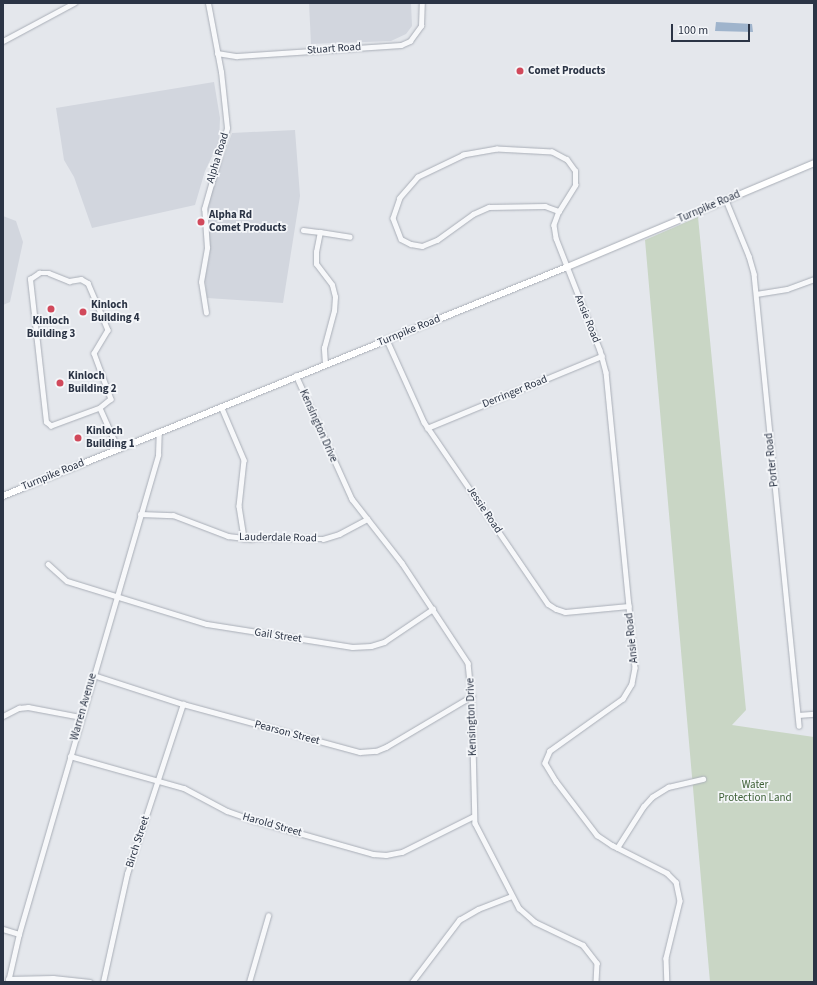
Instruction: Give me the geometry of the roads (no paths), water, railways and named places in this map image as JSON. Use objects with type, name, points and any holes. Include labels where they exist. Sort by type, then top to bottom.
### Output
[{"type":"main road","name":"Turnpike Road","points":[[3,496],[221,406],[567,267],[814,163]]},
{"type":"street","points":[[3,41],[74,3]]},
{"type":"street","name":"Alpha Road","points":[[206,314],[201,282],[207,248],[204,209],[227,128],[217,53],[208,3]]},
{"type":"street","name":"Stuart Road","points":[[217,53],[237,56],[402,45],[410,41],[421,26],[422,3]]},
{"type":"street","name":"Ansie Road","points":[[560,211],[545,206],[489,208],[473,214],[437,240],[422,246],[408,243],[401,239],[393,218],[400,198],[418,177],[464,155],[497,149],[552,152],[567,160],[575,171],[575,185],[560,211],[554,231],[602,356],[635,668],[630,689],[615,706],[550,751],[545,761],[548,770],[593,831],[618,848],[668,873],[679,888],[680,901],[666,958],[667,982]]},
{"type":"street","name":"Porter Road","points":[[726,200],[749,256],[756,294],[799,726]]},
{"type":"street","points":[[304,230],[350,237]]},
{"type":"street","points":[[320,232],[316,262],[333,286],[336,302],[325,345],[325,364]]},
{"type":"street","points":[[39,273],[49,273],[69,281],[81,279],[88,284],[107,323],[108,330],[94,353],[111,394],[111,399],[100,408],[54,426],[50,426],[46,422],[30,279],[39,273]]},
{"type":"street","points":[[756,294],[787,290],[814,279]]},
{"type":"street","name":"Jessie Road","points":[[387,340],[416,408],[427,428],[551,606],[565,612],[629,606]]},
{"type":"street","name":"Derringer Road","points":[[427,428],[602,356]]},
{"type":"street","name":"Kensington Drive","points":[[296,376],[342,481],[366,519],[402,563],[466,659],[470,671],[472,696],[474,816],[512,896],[519,908],[531,920],[576,940],[588,950],[596,963],[596,982]]},
{"type":"street","points":[[221,406],[244,460],[239,506],[244,539]]},
{"type":"street","points":[[100,408],[118,448]]},
{"type":"street","name":"Warren Avenue","points":[[8,980],[19,934],[160,447],[159,432]]},
{"type":"street","name":"Lauderdale Road","points":[[140,514],[178,516],[220,534],[244,539],[324,539],[338,534],[366,519]]},
{"type":"street","name":"Gail Street","points":[[48,564],[63,580],[116,598],[224,628],[357,647],[384,642],[433,609]]},
{"type":"street","name":"Pearson Street","points":[[93,675],[183,704],[353,751],[368,752],[386,747],[472,696]]},
{"type":"street","name":"Birch Street","points":[[103,982],[127,874],[183,704]]},
{"type":"street","points":[[3,716],[19,708],[28,707],[81,717]]},
{"type":"street","points":[[798,715],[814,714]]},
{"type":"street","name":"Harold Street","points":[[70,756],[193,791],[245,818],[386,855],[402,852],[459,821],[474,816]]},
{"type":"street","points":[[618,848],[643,807],[652,797],[668,787],[703,779]]},
{"type":"street","points":[[412,982],[459,920],[478,909],[512,896]]},
{"type":"street","points":[[249,982],[268,916]]},
{"type":"street","points":[[3,929],[19,934]]},
{"type":"street","points":[[8,980],[53,978],[90,982]]},
{"type":"water","points":[[716,22],[752,24],[753,32],[715,31]]},
{"type":"place","name":"Comet Products","points":[[520,71]]},
{"type":"place","name":"Alpha Rd Comet Products","points":[[201,222]]},
{"type":"place","name":"Kinloch Building 3","points":[[51,309]]},
{"type":"place","name":"Kinloch Building 4","points":[[83,312]]},
{"type":"place","name":"Kinloch Building 2","points":[[60,383]]},
{"type":"place","name":"Kinloch Building 1","points":[[78,438]]},
{"type":"park label","name":"Water Protection Land","points":[[755,792]]}]
